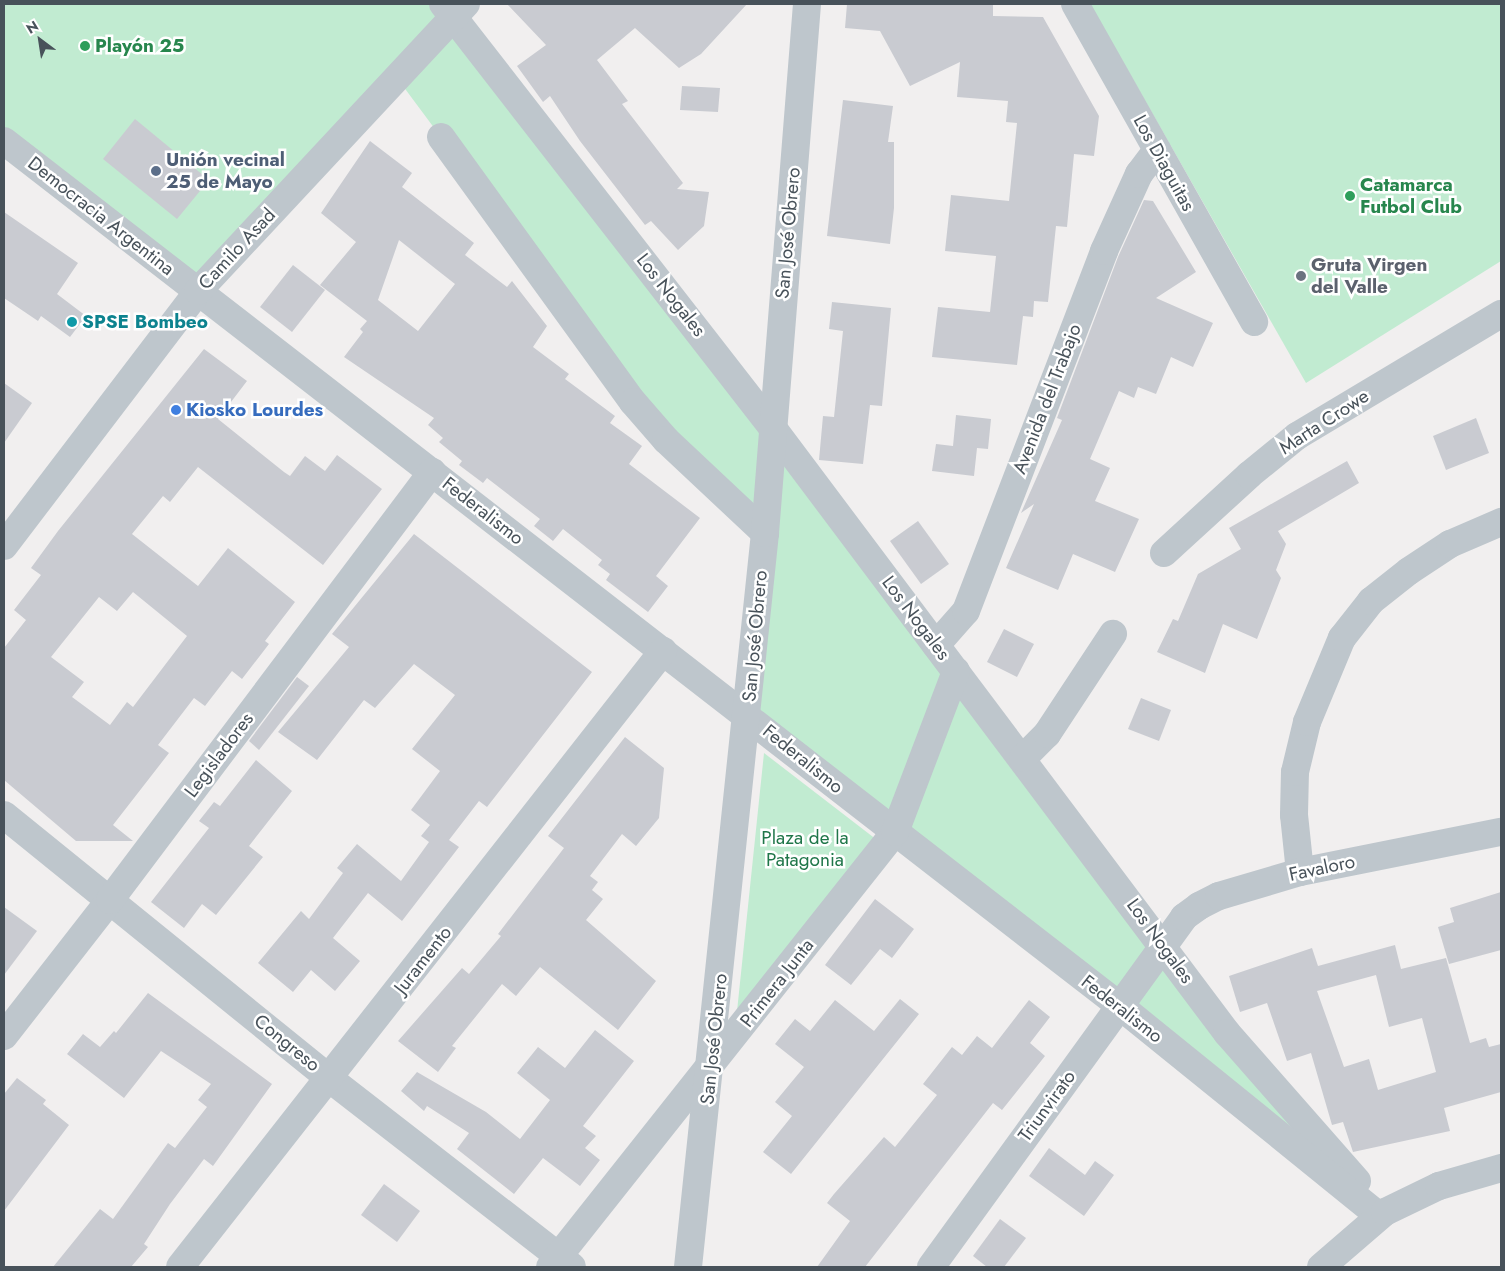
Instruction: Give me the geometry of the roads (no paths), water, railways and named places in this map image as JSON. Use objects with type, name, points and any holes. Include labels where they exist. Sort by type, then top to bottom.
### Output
[{"type":"street","name":"San José Obrero","points":[[688,1267],[748,715],[765,533],[807,4]]},
{"type":"street","name":"Los Diaguitas","points":[[1075,4],[1254,322]]},
{"type":"street","name":"Los Nogales","points":[[454,8],[1165,946],[1227,1033],[1382,1214]]},
{"type":"street","name":"Camilo Asad","points":[[4,546],[198,291],[454,8]]},
{"type":"street","points":[[441,137],[633,402],[666,440],[765,533]]},
{"type":"street","name":"Democracia Argentina","points":[[4,141],[198,291]]},
{"type":"street","name":"Avenida del Trabajo","points":[[936,645],[966,611],[1104,251],[1129,192],[1157,150]]},
{"type":"street","name":"Federalismo","points":[[198,291],[748,715],[1382,1214]]},
{"type":"street","name":"Marta Crowe","points":[[1164,553],[1249,475],[1297,436],[1501,314]]},
{"type":"street","name":"Legisladores","points":[[4,1036],[110,900],[432,472]]},
{"type":"street","points":[[1300,872],[1294,815],[1295,772],[1307,722],[1342,638],[1371,601],[1450,544],[1501,522]]},
{"type":"street","points":[[1023,758],[1047,734],[1113,634]]},
{"type":"street","name":"Juramento","points":[[180,1267],[330,1079],[663,651]]},
{"type":"street","name":"Primera Junta","points":[[560,1264],[711,1066],[895,832],[956,671]]},
{"type":"street","name":"Congreso","points":[[4,815],[560,1264]]},
{"type":"street","name":"Favaloro","points":[[1165,946],[1184,917],[1199,906],[1219,896],[1300,872],[1501,832]]},
{"type":"street","name":"Triunvirato","points":[[931,1267],[1165,946]]},
{"type":"street","points":[[1321,1267],[1382,1214],[1439,1186],[1501,1168]]},
{"type":"place","name":"Playón 25","points":[[85,46]]},
{"type":"place","name":"Unión vecinal 25 de Mayo","points":[[156,171]]},
{"type":"place","name":"Catamarca Futbol Club","points":[[1350,196]]},
{"type":"place","name":"Gruta Virgen del Valle","points":[[1301,276]]},
{"type":"place","name":"SPSE Bombeo","points":[[72,322]]},
{"type":"place","name":"Kiosko Lourdes","points":[[176,410]]},
{"type":"park label","name":"Plaza de la Patagonia","points":[[805,849]]}]
